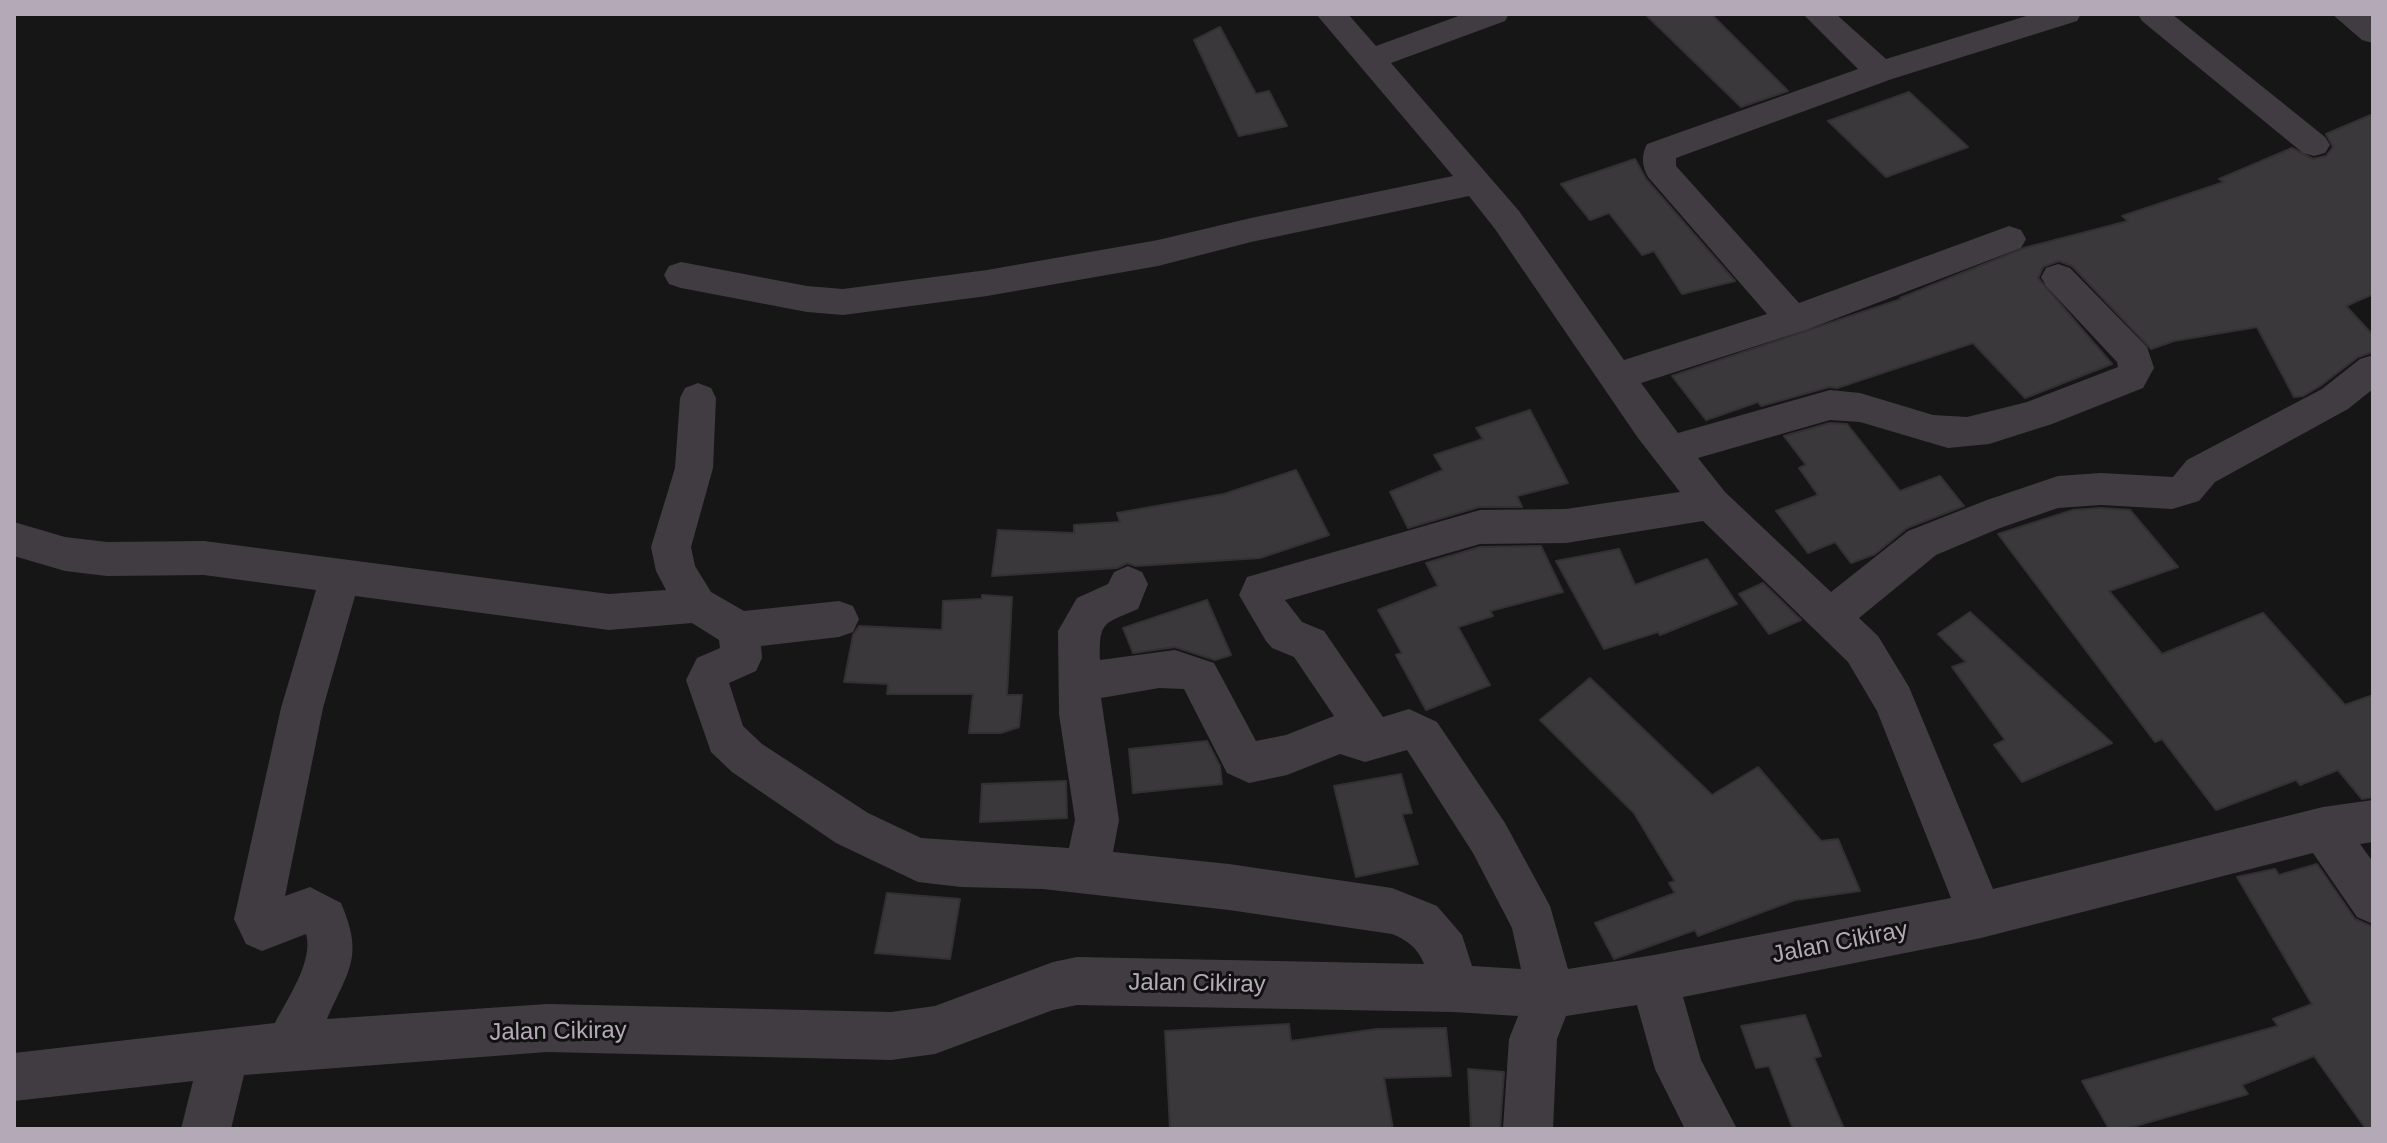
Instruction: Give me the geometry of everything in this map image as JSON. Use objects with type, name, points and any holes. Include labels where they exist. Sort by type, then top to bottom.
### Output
[{"type":"street","points":[[1331,14],[1477,183],[1711,504],[1863,649],[1894,701],[1981,915]]},
{"type":"street","points":[[1371,59],[1494,14]]},
{"type":"street","points":[[1818,14],[1881,72]]},
{"type":"street","points":[[1793,320],[1660,169],[1659,152],[1881,72],[2066,14]]},
{"type":"street","points":[[2153,14],[2314,145]]},
{"type":"street","points":[[2347,14],[2373,33]]},
{"type":"street","points":[[681,275],[807,299],[843,302],[987,283],[1158,253],[1251,230],[1477,183]]},
{"type":"street","points":[[1618,376],[1793,320],[2009,239]]},
{"type":"street","points":[[1670,451],[1830,405],[1866,407],[1917,428],[1952,433],[1997,426],[2130,378],[2136,368],[2134,357],[2058,277]]},
{"type":"street","points":[[1831,617],[1922,543],[1987,516],[2058,492],[2101,489],[2172,493],[2185,490],[2201,471],[2335,399],[2373,369]]},
{"type":"street","points":[[698,398],[694,468],[671,547],[676,571],[731,653]]},
{"type":"street","points":[[1374,739],[1309,644],[1287,635],[1280,628],[1259,595],[1261,589],[1480,527],[1607,522],[1711,504]]},
{"type":"street","points":[[14,539],[65,554],[107,559],[204,558],[609,612],[697,605]]},
{"type":"street","points":[[290,1046],[328,962],[332,943],[325,919],[310,910],[262,928],[257,919],[302,708],[340,576]]},
{"type":"street","points":[[1086,873],[1097,820],[1083,740],[1077,649],[1083,619],[1091,611],[1124,596],[1128,584]]},
{"type":"street","points":[[839,619],[731,653],[707,680],[726,738],[747,758],[882,845],[918,860],[961,865],[1043,867],[1229,887],[1392,911],[1421,922],[1445,952],[1505,992],[1533,1039],[1528,1129]]},
{"type":"street","points":[[1080,683],[1169,668],[1191,670],[1199,676],[1242,759],[1249,763],[1287,755],[1339,734],[1346,734],[1358,742],[1409,729],[1416,732],[1450,774],[1534,922],[1505,992]]},
{"type":"street","name":"Jalan Cikiray","points":[[14,1077],[290,1046],[547,1028],[891,1036],[935,1030],[1053,986],[1077,981],[1505,992],[1654,979],[1981,915],[2323,829],[2373,821]]},
{"type":"street","points":[[2323,829],[2373,901]]},
{"type":"street","points":[[1654,979],[1679,1069],[1712,1129]]},
{"type":"street","points":[[206,1129],[225,1053]]},
{"type":"building","points":[[1645,14],[1711,14],[1788,91],[1741,107]]},
{"type":"building","points":[[1220,27],[1256,94],[1269,91],[1287,126],[1239,136],[1194,40]]},
{"type":"building","points":[[1909,92],[1968,147],[1886,177],[1828,121]]},
{"type":"building","points":[[2373,114],[2373,294],[2346,306],[2373,335],[2373,352],[2358,357],[2303,396],[2294,397],[2257,327],[2174,341],[2151,349],[2072,266],[2059,261],[2043,267],[2038,278],[2112,364],[2025,398],[1973,343],[1837,388],[1829,387],[1761,406],[1758,402],[1706,420],[1672,376],[1901,299],[2024,248],[2128,221],[2122,216],[2224,182],[2219,179],[2292,148],[2313,159],[2326,156],[2333,147],[2326,134]]},
{"type":"building","points":[[1635,159],[1646,179],[1735,281],[1682,294],[1654,251],[1642,255],[1609,213],[1590,220],[1561,184]]},
{"type":"building","points":[[1530,410],[1568,483],[1517,496],[1522,507],[1479,507],[1408,528],[1390,492],[1443,470],[1434,455],[1483,439],[1476,428]]},
{"type":"building","points":[[1830,423],[1847,424],[1900,491],[1940,476],[1964,506],[1907,528],[1875,554],[1851,563],[1835,542],[1808,553],[1776,511],[1818,495],[1799,468],[1806,465],[1784,436]]},
{"type":"building","points":[[1296,470],[1329,535],[1260,558],[1136,566],[1127,563],[1117,568],[992,576],[998,530],[1074,533],[1074,525],[1120,522],[1117,513],[1224,494]]},
{"type":"building","points":[[2073,510],[2130,510],[2178,567],[2109,591],[2162,654],[2263,613],[2345,705],[2373,695],[2373,797],[2362,799],[2338,770],[2300,785],[2296,780],[2216,810],[2162,739],[2155,742],[1998,534]]},
{"type":"building","points":[[1541,546],[1563,592],[1490,611],[1493,616],[1458,627],[1490,685],[1426,710],[1396,655],[1402,653],[1378,610],[1438,586],[1426,563],[1480,547]]},
{"type":"building","points":[[1619,549],[1635,585],[1707,559],[1737,604],[1660,635],[1658,632],[1604,649],[1556,561]]},
{"type":"building","points":[[1763,583],[1801,620],[1769,634],[1739,594]]},
{"type":"building","points":[[982,595],[1012,597],[1007,695],[1022,695],[1019,727],[1001,733],[969,733],[973,694],[887,694],[888,684],[844,682],[853,635],[859,626],[942,630],[943,601],[982,599]]},
{"type":"building","points":[[1207,600],[1231,655],[1215,660],[1175,647],[1133,653],[1123,628]]},
{"type":"building","points":[[1970,612],[2112,743],[2022,782],[1994,745],[2005,740],[1952,667],[1966,662],[1938,634]]},
{"type":"building","points":[[1590,678],[1712,795],[1758,767],[1821,841],[1838,839],[1860,891],[1795,900],[1698,936],[1695,930],[1614,959],[1595,923],[1675,893],[1669,883],[1675,881],[1634,813],[1540,720]]},
{"type":"building","points":[[1207,741],[1220,766],[1222,784],[1133,793],[1129,749]]},
{"type":"building","points":[[1401,774],[1412,813],[1402,814],[1418,864],[1356,877],[1334,786]]},
{"type":"building","points":[[1066,781],[1067,818],[980,822],[982,784]]},
{"type":"building","points":[[2317,864],[2355,919],[2373,927],[2373,1129],[2366,1129],[2314,1056],[2242,1085],[2248,1094],[2125,1129],[2109,1129],[2082,1081],[2278,1026],[2273,1019],[2312,1004],[2237,877],[2275,869],[2279,875]]},
{"type":"building","points":[[887,893],[960,899],[950,959],[875,953]]},
{"type":"building","points":[[1805,1015],[1821,1056],[1814,1058],[1844,1129],[1793,1129],[1769,1066],[1756,1068],[1741,1026]]},
{"type":"building","points":[[1289,1024],[1291,1041],[1377,1029],[1446,1028],[1451,1076],[1384,1078],[1393,1129],[1170,1129],[1165,1031]]},
{"type":"building","points":[[1468,1069],[1504,1072],[1500,1129],[1471,1129]]}]
